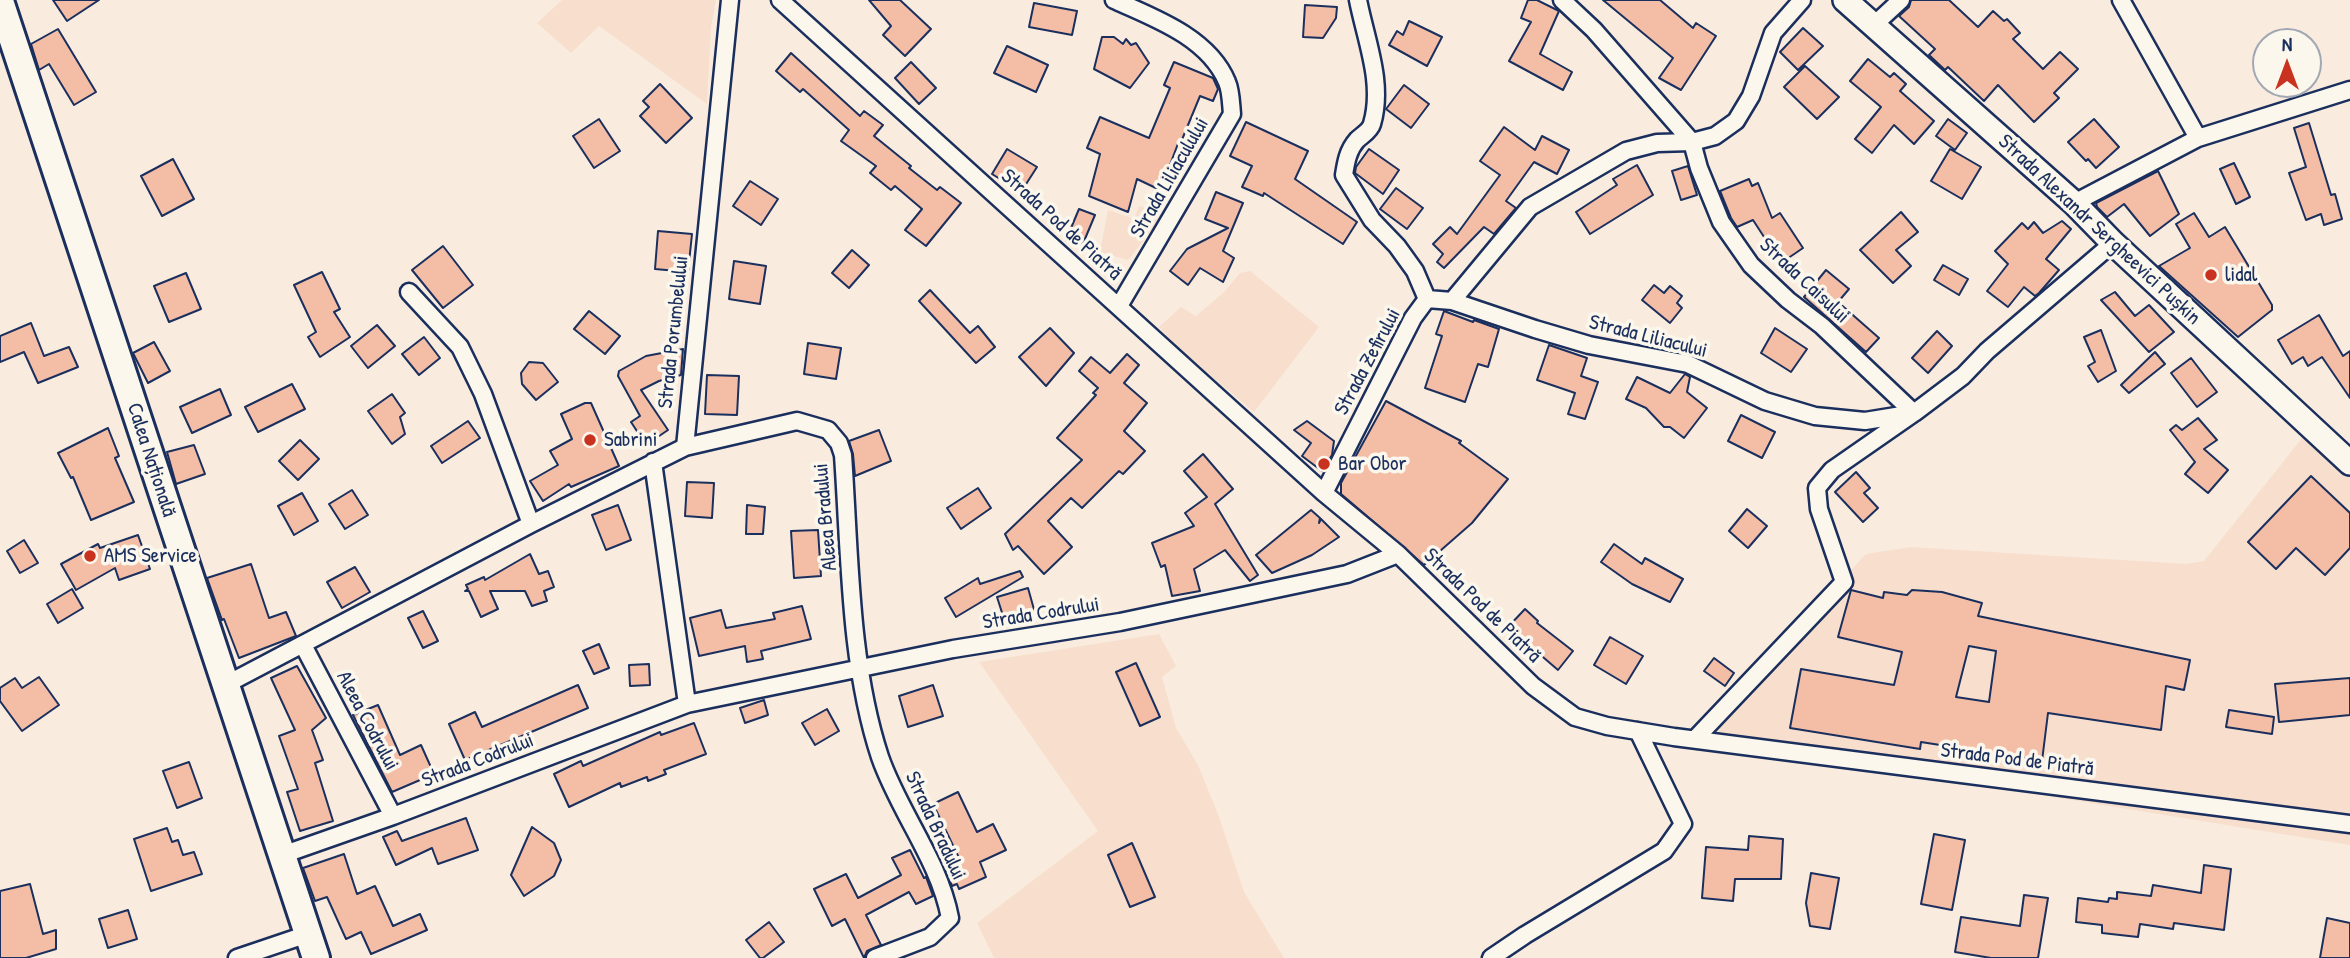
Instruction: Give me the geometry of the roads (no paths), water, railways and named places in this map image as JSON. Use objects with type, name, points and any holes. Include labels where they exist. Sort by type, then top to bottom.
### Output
[{"type":"main road","name":"Calea Națională","points":[[0,1],[312,946]]},
{"type":"street","name":"Strada Porumbelului","points":[[685,447],[730,0]]},
{"type":"street","name":"Strada Pod de Piatră","points":[[780,0],[1324,492],[1398,554],[1544,694],[1576,717],[1638,731],[1695,739],[2350,824]]},
{"type":"street","name":"Strada Liliaculului","points":[[1114,0],[1176,27],[1214,60],[1228,83],[1232,114],[1119,306]]},
{"type":"street","points":[[1358,0],[1375,69],[1374,112],[1371,128],[1356,141],[1347,156],[1344,175],[1372,220],[1397,246],[1415,271],[1427,299]]},
{"type":"street","name":"Strada Caisului","points":[[1562,0],[1594,30],[1692,142],[1699,168],[1721,222],[1751,265],[1788,300],[1822,326],[1914,413]]},
{"type":"street","points":[[1452,301],[1530,207],[1626,151],[1657,143],[1692,142],[1715,136],[1735,121],[1751,96],[1773,33],[1802,0]]},
{"type":"street","name":"Strada Alexandr Sergheevici Pușkin","points":[[1845,0],[2074,203],[2113,243],[2350,463]]},
{"type":"street","points":[[1874,25],[1901,0]]},
{"type":"street","points":[[2122,0],[2199,138]]},
{"type":"street","points":[[2074,203],[2199,138],[2350,90]]},
{"type":"street","name":"Strada Liliacului","points":[[1695,739],[1844,582],[1819,509],[1817,488],[1832,470],[1963,376],[1987,351],[2113,243]]},
{"type":"street","points":[[408,292],[460,347],[483,394],[531,524]]},
{"type":"street","name":"Strada Zefirului","points":[[1324,492],[1412,318],[1427,299],[1452,301]]},
{"type":"street","name":"Strada Liliacului","points":[[1452,301],[1589,345],[1688,364],[1765,401],[1815,416],[1865,421],[1914,413]]},
{"type":"street","name":"Aleea Bradului","points":[[685,447],[797,421],[828,430],[839,443],[843,455],[858,669]]},
{"type":"street","points":[[227,684],[531,524],[685,447]]},
{"type":"street","points":[[653,463],[687,704]]},
{"type":"street","name":"Strada Codrului","points":[[282,855],[393,816],[687,704],[953,649],[1120,622],[1347,575],[1398,554]]},
{"type":"street","name":"Aleea Codrului","points":[[303,645],[393,816]]},
{"type":"street","name":"Strada Bradului","points":[[858,669],[880,757],[943,889],[950,918],[930,937],[875,958]]},
{"type":"street","points":[[1491,958],[1664,851],[1683,824],[1638,731]]},
{"type":"street","points":[[237,958],[312,946]]},
{"type":"place","name":"lidal","points":[[2211,275]]},
{"type":"place","name":"Sabrini","points":[[590,440]]},
{"type":"place","name":"Bar Obor","points":[[1324,464]]},
{"type":"place","name":"AMS Service","points":[[90,556]]}]
